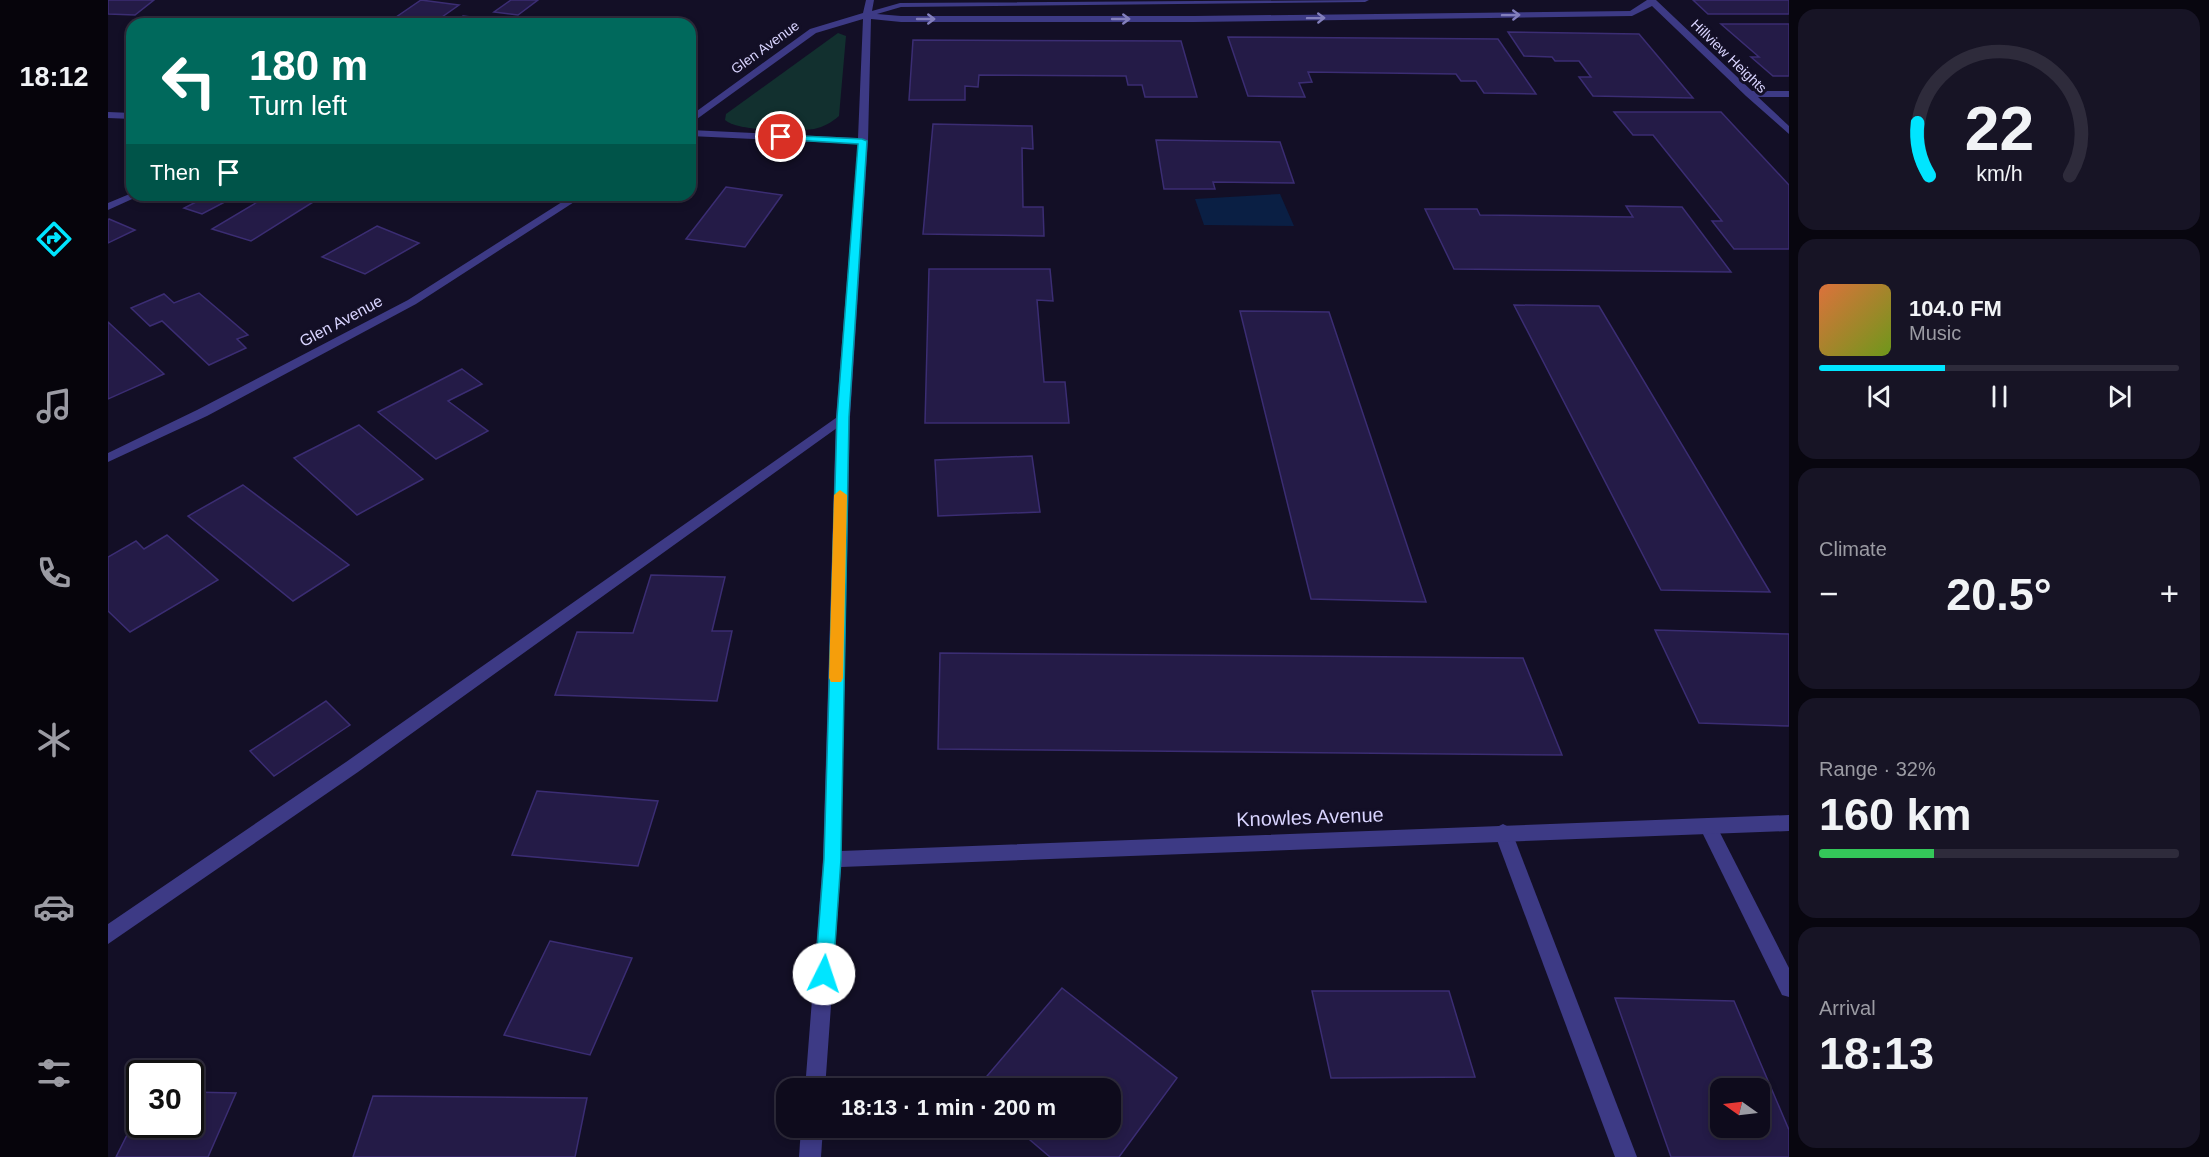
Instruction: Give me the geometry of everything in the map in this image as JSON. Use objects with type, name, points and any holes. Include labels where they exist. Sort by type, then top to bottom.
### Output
[{"type":"street","points":[[816,1078],[832,859],[843,417],[862,141],[867,16],[870,0]]},
{"type":"street","name":"Glen Avenue","points":[[696,117],[813,31],[900,5],[1365,0]]},
{"type":"street","points":[[1636,0],[1652,1]]},
{"type":"street","points":[[867,16],[901,20],[1194,20],[1632,13],[1652,1]]},
{"type":"street","name":"Hillview Heights","points":[[1652,1],[1789,131]]},
{"type":"street","points":[[1749,94],[1789,94]]},
{"type":"street","points":[[108,115],[126,116]]},
{"type":"street","points":[[696,133],[862,141]]},
{"type":"street","points":[[108,207],[126,199]]},
{"type":"street","name":"Glen Avenue","points":[[108,458],[202,412],[412,302],[571,201]]},
{"type":"street","points":[[108,935],[362,760],[843,417]]},
{"type":"street","name":"Knowles Avenue","points":[[832,859],[1789,823]]},
{"type":"street","points":[[1708,826],[1789,988]]},
{"type":"street","points":[[1503,832],[1626,1157]]},
{"type":"street","points":[[810,1157],[811,1138]]},
{"type":"green space","points":[[838,33],[846,36],[839,116],[828,124],[806,130],[767,130],[731,124],[725,120],[726,114]]},
{"type":"water","points":[[1280,194],[1294,226],[1204,225],[1195,199]]},
{"type":"building","points":[[108,0],[154,0],[135,15],[108,14]]},
{"type":"building","points":[[421,0],[459,5],[441,18],[395,18]]},
{"type":"building","points":[[511,0],[538,0],[518,15],[494,12]]},
{"type":"building","points":[[1693,0],[1789,0],[1789,14],[1708,14]]},
{"type":"building","points":[[1721,24],[1789,24],[1789,76],[1773,76],[1751,57],[1759,57]]},
{"type":"building","points":[[1508,32],[1639,34],[1693,98],[1593,96],[1579,77],[1591,77],[1579,61],[1555,61],[1552,57],[1524,56]]},
{"type":"building","points":[[1228,37],[1498,39],[1536,94],[1484,93],[1476,81],[1461,81],[1456,74],[1308,72],[1312,82],[1299,83],[1305,97],[1248,96]]},
{"type":"building","points":[[913,40],[1181,41],[1197,97],[1145,97],[1142,85],[1128,85],[1126,76],[979,75],[978,87],[965,86],[965,100],[909,100]]},
{"type":"building","points":[[1614,112],[1721,112],[1789,185],[1789,249],[1734,249],[1712,221],[1722,221],[1653,135],[1633,135]]},
{"type":"building","points":[[933,124],[1032,126],[1033,149],[1022,148],[1023,207],[1043,207],[1044,236],[923,234]]},
{"type":"building","points":[[1156,140],[1280,142],[1294,183],[1213,182],[1215,189],[1164,189]]},
{"type":"building","points":[[726,187],[782,195],[745,247],[686,239]]},
{"type":"building","points":[[193,201],[227,201],[202,214],[184,208],[196,202]]},
{"type":"building","points":[[259,201],[315,201],[251,241],[212,229]]},
{"type":"building","points":[[1626,206],[1682,207],[1731,272],[1454,269],[1425,209],[1477,209],[1480,215],[1633,217]]},
{"type":"building","points":[[109,219],[135,230],[108,243]]},
{"type":"building","points":[[377,226],[419,243],[365,274],[322,257]]},
{"type":"building","points":[[929,269],[1050,269],[1053,301],[1037,300],[1044,382],[1065,382],[1069,423],[925,423]]},
{"type":"building","points":[[199,293],[248,335],[237,339],[246,348],[209,365],[162,321],[150,326],[131,308],[164,294],[174,303]]},
{"type":"building","points":[[1514,305],[1599,306],[1770,592],[1661,590]]},
{"type":"building","points":[[1240,311],[1329,312],[1426,602],[1311,599]]},
{"type":"building","points":[[108,322],[164,374],[108,399]]},
{"type":"building","points":[[462,369],[482,384],[448,401],[488,431],[436,459],[378,412]]},
{"type":"building","points":[[359,425],[423,479],[357,515],[294,458]]},
{"type":"building","points":[[1032,456],[1040,512],[938,516],[935,460]]},
{"type":"building","points":[[243,485],[349,565],[293,601],[188,516]]},
{"type":"building","points":[[167,535],[218,580],[130,632],[108,611],[108,557],[136,541],[144,549]]},
{"type":"building","points":[[651,575],[725,577],[712,631],[732,631],[717,701],[555,695],[577,632],[633,633]]},
{"type":"building","points":[[1655,630],[1789,634],[1789,726],[1699,723]]},
{"type":"building","points":[[940,653],[1523,658],[1562,755],[938,749]]},
{"type":"building","points":[[326,701],[350,725],[274,776],[250,751]]},
{"type":"building","points":[[537,791],[658,801],[638,866],[512,855]]},
{"type":"building","points":[[550,941],[632,958],[590,1055],[504,1035]]},
{"type":"building","points":[[1062,988],[1177,1078],[1119,1157],[1050,1157],[1028,1138],[1121,1138],[1121,1078],[985,1078]]},
{"type":"building","points":[[1312,991],[1449,991],[1475,1077],[1331,1078]]},
{"type":"building","points":[[1615,998],[1734,1001],[1767,1078],[1710,1078],[1710,1138],[1770,1138],[1770,1085],[1789,1130],[1789,1157],[1671,1157]]},
{"type":"building","points":[[204,1092],[236,1093],[208,1157],[116,1157],[126,1137],[204,1138]]},
{"type":"building","points":[[373,1096],[587,1098],[575,1157],[353,1157]]},
{"type":"slow traffic","points":[[836,678],[840,495]]},
{"type":"route","points":[[781,137],[862,141],[843,417],[832,859],[824,974]]}]
